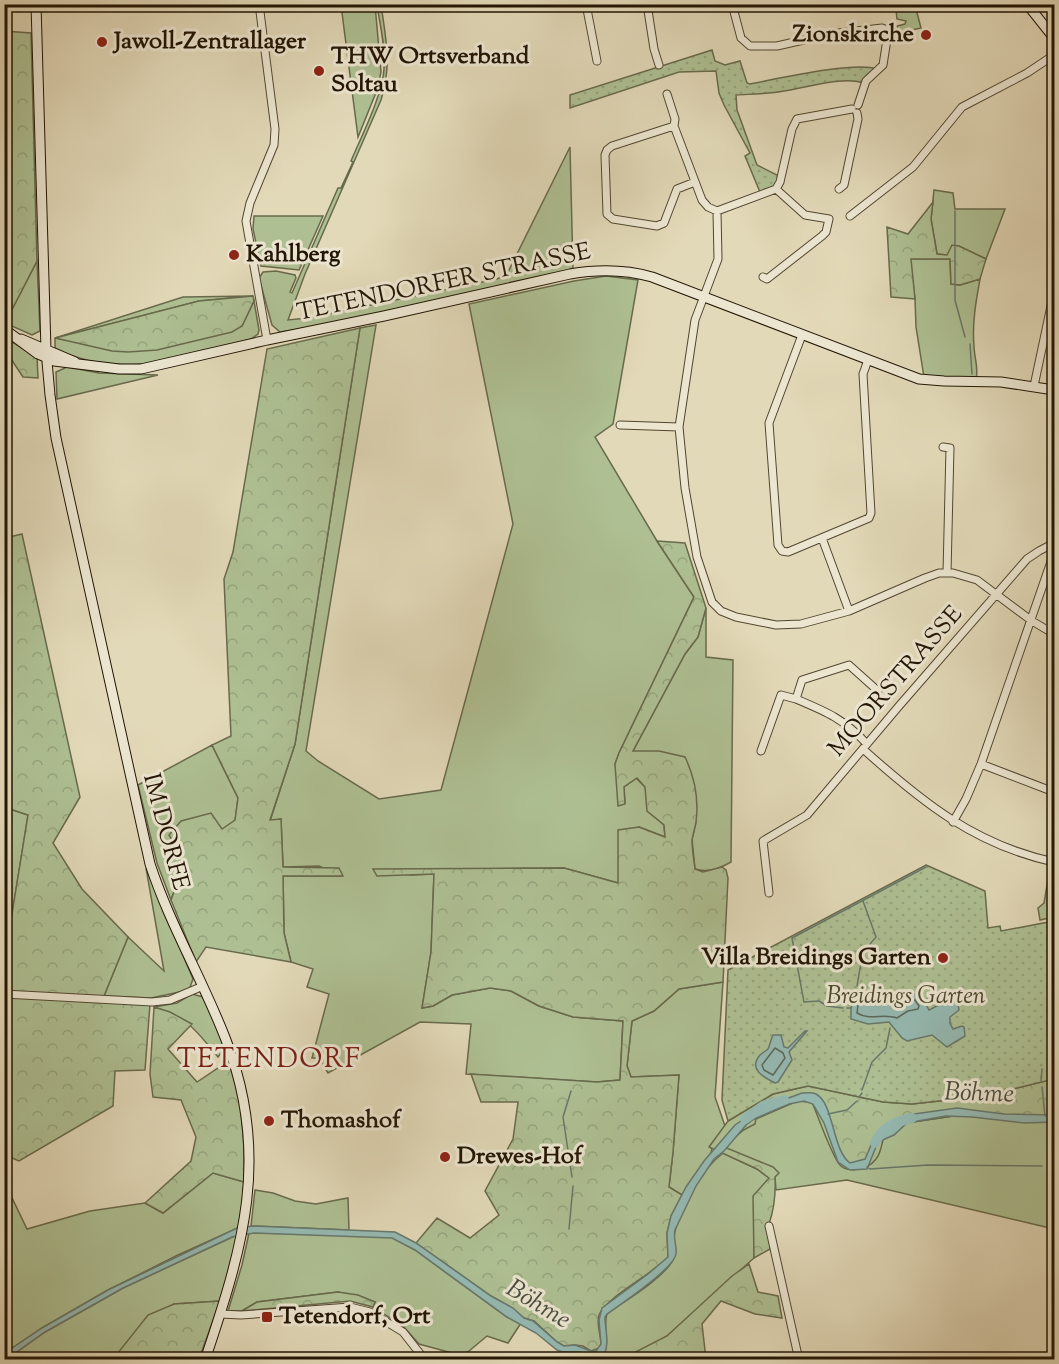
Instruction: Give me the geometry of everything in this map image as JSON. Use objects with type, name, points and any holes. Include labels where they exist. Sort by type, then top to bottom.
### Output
[{"type":"street","name":"IM DORFE","points":[[36,4],[47,354],[56,438],[150,864],[165,906],[226,1039],[244,1100],[249,1146],[249,1186],[245,1221],[220,1314],[205,1359]]},
{"type":"street","points":[[259,4],[275,129],[274,145],[249,205],[246,227],[267,340]]},
{"type":"street","points":[[586,4],[597,61]]},
{"type":"street","points":[[647,4],[654,50],[659,65]]},
{"type":"street","points":[[732,4],[741,38],[750,46],[777,46],[830,34],[885,28],[888,33],[883,61],[880,68],[866,81],[856,109],[858,119],[844,185],[839,189]]},
{"type":"street","points":[[1027,4],[1054,38]]},
{"type":"street","points":[[850,216],[914,167],[962,107],[1027,73],[1054,55]]},
{"type":"street","points":[[667,94],[675,119],[674,126],[704,203],[717,211]]},
{"type":"street","points":[[717,211],[776,189],[780,182],[792,129],[797,119],[856,109]]},
{"type":"street","points":[[674,126],[612,146],[607,150],[605,155],[607,214],[613,219],[660,225],[666,219],[677,189],[696,182]]},
{"type":"street","points":[[763,277],[767,279],[822,236],[829,219],[805,215],[776,189]]},
{"type":"street","points":[[717,211],[719,255],[695,320],[679,427],[683,473],[697,557],[712,602],[721,611],[736,617],[765,624],[801,624],[849,610],[905,585],[947,573],[972,577],[1032,621],[1054,634]]},
{"type":"street","name":"TETENDORFER STRASSE","points":[[47,354],[65,363],[141,369],[570,274],[620,270],[641,274],[704,297],[907,375],[929,381],[1001,382],[1054,390]]},
{"type":"street","points":[[1034,386],[1054,292]]},
{"type":"street","points":[[4,329],[27,347],[47,354]]},
{"type":"street","points":[[30,341],[46,332]]},
{"type":"street","points":[[802,335],[769,423],[778,546],[782,551],[788,552],[869,518],[871,513],[863,377],[868,360]]},
{"type":"street","points":[[19,339],[30,341],[47,354]]},
{"type":"street","name":"TETENDORFER STRASSE","points":[[47,354],[77,363]]},
{"type":"street","points":[[48,374],[65,363]]},
{"type":"street","points":[[620,424],[679,427]]},
{"type":"street","points":[[943,447],[950,448],[947,573]]},
{"type":"street","points":[[822,538],[849,610]]},
{"type":"street","name":"MOORSTRASSE","points":[[769,893],[763,842],[807,815],[1030,557],[1054,543]]},
{"type":"street","points":[[953,822],[981,764],[1054,553]]},
{"type":"street","points":[[796,699],[802,680],[849,665],[878,690]]},
{"type":"street","points":[[761,751],[781,695],[796,699],[847,723],[895,778],[953,822],[991,841],[1027,855],[1054,862]]},
{"type":"street","points":[[981,764],[1054,792]]},
{"type":"street","points":[[4,994],[152,1002],[170,1000],[202,986]]},
{"type":"street","points":[[769,1226],[799,1359]]},
{"type":"street","points":[[220,1314],[241,1315],[350,1307],[370,1312],[402,1332],[425,1359]]},
{"type":"green space","points":[[341,5],[375,5],[381,72],[377,90],[358,137]]},
{"type":"green space","points":[[377,5],[381,5],[387,52],[386,76],[381,100],[305,274],[288,320],[308,318],[497,279],[507,274],[570,147],[573,270],[340,323],[280,332],[272,325],[259,278],[263,272],[276,271],[295,275],[296,278],[290,292],[292,293],[338,188],[341,188],[353,162],[351,161],[371,115],[383,79],[384,53]]},
{"type":"green space","points":[[915,5],[921,28],[898,33],[897,26],[905,24],[906,21],[897,19],[896,10]]},
{"type":"green space","points":[[4,31],[31,33],[37,261],[5,323]]},
{"type":"green space","points":[[712,50],[715,61],[725,65],[740,61],[747,83],[750,84],[834,69],[866,67],[877,69],[863,83],[845,81],[778,92],[736,95],[737,110],[757,165],[779,176],[775,186],[760,192],[745,156],[750,153],[719,93],[716,71],[679,72],[570,108],[570,95]]},
{"type":"green space","points":[[934,190],[953,193],[955,209],[1005,209],[986,259],[959,246],[947,255],[937,254],[931,219]]},
{"type":"green space","points":[[933,202],[931,219],[937,254],[947,255],[952,245],[986,259],[980,279],[960,285],[951,284],[950,259],[911,259],[915,299],[891,297],[887,227],[908,234]]},
{"type":"green space","points":[[254,216],[323,216],[299,270],[261,266],[253,229]]},
{"type":"green space","points":[[910,259],[950,259],[951,284],[960,285],[980,279],[974,329],[976,379],[924,377],[916,327]]},
{"type":"green space","points":[[37,261],[40,331],[32,335],[5,323]]},
{"type":"green space","points":[[606,276],[638,280],[613,424],[595,437],[657,541],[694,597],[615,764],[625,803],[624,787],[636,778],[645,787],[653,814],[664,825],[665,837],[639,827],[618,883],[564,868],[374,870],[412,875],[434,874],[431,952],[422,1008],[433,1006],[452,995],[490,988],[511,991],[539,1006],[573,1017],[623,1021],[620,1080],[597,1082],[466,1074],[471,1024],[420,1022],[328,1073],[319,1058],[312,1058],[329,994],[307,987],[313,969],[291,962],[284,933],[283,876],[342,876],[319,866],[283,867],[281,819],[270,821],[295,744],[360,328],[376,325],[306,751],[379,799],[441,790],[513,524],[469,304]]},
{"type":"green space","points":[[253,296],[199,301],[57,338],[67,340],[242,326],[254,301],[258,334],[251,339],[202,352],[153,363],[128,365],[79,358],[55,348],[55,338],[183,297]]},
{"type":"green space","points":[[253,296],[254,301],[242,326],[232,332],[157,350],[112,351],[55,338],[199,301]]},
{"type":"green space","points":[[360,328],[295,744],[270,820],[281,819],[283,867],[339,868],[343,876],[283,876],[284,933],[291,962],[206,947],[196,962],[171,900],[176,886],[176,874],[184,860],[169,835],[181,821],[211,813],[222,829],[235,820],[238,798],[212,745],[231,736],[224,579],[233,552],[267,349]]},
{"type":"green space","points":[[4,337],[37,357],[38,378],[23,377],[5,350]]},
{"type":"green space","points":[[67,367],[99,373],[158,375],[57,399],[56,372]]},
{"type":"green space","points":[[22,534],[80,797],[53,843],[82,889],[128,937],[104,996],[150,1004],[145,1070],[115,1071],[113,1106],[19,1161],[5,1155],[4,920],[11,920],[28,815],[4,807],[4,603],[7,602],[4,590],[5,538]]},
{"type":"green space","points":[[657,541],[685,543],[706,608],[698,637],[685,654],[633,751],[659,751],[685,757],[694,781],[696,797],[697,813],[692,840],[695,869],[703,872],[722,867],[726,870],[728,878],[723,982],[679,989],[654,1011],[632,1021],[627,1066],[631,1077],[679,1075],[669,1187],[682,1195],[671,1216],[667,1233],[668,1257],[603,1308],[598,1318],[601,1344],[599,1348],[591,1351],[583,1346],[564,1346],[557,1342],[534,1321],[524,1318],[416,1243],[437,1218],[470,1238],[499,1215],[485,1191],[513,1139],[518,1102],[481,1102],[471,1074],[597,1082],[620,1080],[623,1021],[573,1017],[539,1006],[511,991],[490,988],[452,995],[433,1006],[422,1008],[431,952],[434,874],[377,876],[373,869],[564,868],[618,883],[618,830],[639,827],[665,837],[664,825],[647,811],[645,787],[637,778],[624,787],[625,804],[618,806],[615,764],[694,597]]},
{"type":"green space","points":[[706,608],[706,657],[733,660],[731,862],[704,871],[695,869],[692,839],[696,822],[633,751],[685,654],[698,637]]},
{"type":"green space","points":[[212,745],[238,798],[235,821],[184,860],[176,874],[176,886],[171,900],[157,863],[138,785]]},
{"type":"green space","points":[[4,807],[28,815],[11,921],[5,920]]},
{"type":"green space","name":"Breidings Garten","points":[[926,865],[985,891],[988,928],[1000,926],[1001,931],[1054,921],[1054,1079],[984,1096],[912,1104],[883,1102],[808,1086],[773,1094],[728,1121],[722,1100],[728,970]]},
{"type":"green space","points":[[1050,867],[1054,867],[1054,917],[1040,920],[1038,908],[1044,903]]},
{"type":"green space","points":[[146,868],[193,979],[189,990],[151,998],[104,996],[128,937],[164,971]]},
{"type":"green space","points":[[723,982],[715,1097],[725,1126],[710,1147],[711,1153],[682,1195],[669,1187],[679,1075],[631,1077],[627,1066],[632,1021],[654,1011],[679,989]]},
{"type":"green space","points":[[192,994],[203,997],[226,1047],[218,1057],[184,1021],[154,1007],[177,1003]]},
{"type":"green space","points":[[154,1007],[170,1012],[192,1024],[168,1049],[197,1082],[230,1060],[240,1101],[244,1146],[244,1182],[213,1173],[163,1213],[145,1203],[191,1161],[196,1137],[181,1100],[153,1097],[150,1074]]},
{"type":"green space","points":[[1054,1079],[1054,1121],[960,1115],[899,1124],[884,1135],[880,1151],[873,1163],[852,1170],[838,1163],[812,1102],[797,1101],[756,1118],[755,1124],[730,1137],[724,1147],[773,1167],[779,1173],[775,1177],[774,1201],[768,1227],[770,1249],[754,1258],[753,1196],[769,1178],[757,1169],[709,1147],[728,1121],[773,1094],[808,1086],[883,1102],[912,1104],[984,1096]]},
{"type":"green space","points":[[797,1101],[812,1102],[821,1120],[884,1135],[899,1124],[960,1115],[1054,1121],[1054,1229],[847,1180],[776,1190],[775,1177],[724,1147],[756,1119]]},
{"type":"green space","points":[[723,1153],[757,1169],[769,1178],[755,1241],[754,1258],[667,1336],[640,1352],[622,1359],[587,1359],[604,1355],[607,1314],[640,1292],[669,1266],[674,1257],[675,1231],[682,1210],[694,1188],[715,1160]]},
{"type":"green space","points":[[213,1173],[244,1182],[240,1227],[108,1290],[42,1328],[5,1353],[4,1181],[27,1229],[90,1211],[145,1203],[163,1213]]},
{"type":"green space","points":[[255,1190],[316,1204],[348,1198],[349,1230],[251,1226]]},
{"type":"green space","points":[[249,1233],[392,1237],[415,1250],[507,1317],[521,1323],[508,1343],[487,1336],[463,1356],[419,1344],[404,1327],[373,1307],[375,1302],[338,1292],[257,1302],[242,1311],[228,1311]]},
{"type":"green space","points":[[239,1234],[220,1301],[174,1304],[117,1354],[115,1359],[6,1360],[45,1332],[123,1288]]},
{"type":"green space","points":[[749,1264],[758,1292],[778,1296],[782,1318],[755,1314],[721,1301],[702,1324],[706,1359],[622,1359],[667,1336],[732,1276]]},
{"type":"green space","points":[[338,1292],[358,1295],[375,1302],[373,1307],[350,1301],[242,1311],[257,1302]]},
{"type":"green space","points":[[220,1301],[199,1359],[115,1360],[117,1354],[148,1315],[174,1304]]},
{"type":"green space","points":[[568,1352],[580,1352],[587,1359],[576,1359]]},
{"type":"water","points":[[917,994],[922,996],[929,1010],[945,1002],[954,1001],[959,1010],[950,1017],[950,1023],[953,1029],[964,1027],[965,1036],[947,1047],[932,1035],[907,1041],[889,1022],[868,1024],[851,1019],[854,998],[871,995]]},
{"type":"water","points":[[807,1031],[789,1052],[792,1060],[778,1082],[775,1083],[758,1072],[757,1060],[768,1049],[773,1035],[781,1035],[784,1047],[788,1048]]},
{"type":"water","points":[[802,1093],[814,1093],[822,1099],[840,1148],[850,1163],[865,1159],[875,1136],[901,1119],[914,1114],[957,1108],[1004,1114],[1054,1115],[1054,1122],[1024,1123],[946,1116],[907,1123],[894,1135],[878,1142],[867,1169],[850,1170],[838,1162],[824,1123],[813,1104],[804,1101],[789,1104],[754,1119],[714,1159],[696,1186],[675,1230],[676,1254],[673,1260],[646,1286],[607,1314],[605,1317],[607,1346],[604,1355],[587,1359],[580,1352],[557,1350],[536,1333],[507,1317],[415,1250],[392,1238],[254,1233],[232,1237],[123,1288],[45,1332],[5,1360],[5,1353],[42,1328],[108,1290],[237,1228],[253,1226],[395,1232],[416,1243],[491,1296],[513,1308],[524,1318],[533,1321],[557,1342],[564,1346],[575,1345],[596,1351],[601,1344],[599,1320],[602,1308],[668,1257],[667,1233],[671,1216],[686,1187],[704,1161],[735,1125],[759,1109]]},
{"type":"waterway","points":[[955,211],[955,300],[965,337]]},
{"type":"waterway","points":[[970,344],[972,374]]},
{"type":"waterway","points":[[843,1008],[827,1006],[819,1001],[804,1002],[792,938],[926,867]]},
{"type":"waterway","points":[[857,986],[864,954],[876,937],[863,901]]},
{"type":"waterway","points":[[855,998],[856,992]]},
{"type":"waterway","points":[[862,1090],[872,1062],[886,1048],[890,1028]]},
{"type":"waterway","points":[[1041,1081],[1042,1069]]},
{"type":"waterway","points":[[1042,1087],[1045,1116]]},
{"type":"waterway","points":[[571,1091],[563,1117],[572,1177]]},
{"type":"waterway","points":[[859,1097],[862,1093]]},
{"type":"waterway","name":"Böhme","points":[[745,1119],[763,1106],[784,1100]]},
{"type":"waterway","points":[[828,1114],[847,1110],[857,1101]]},
{"type":"waterway","name":"Böhme","points":[[875,1143],[881,1133],[891,1126],[912,1118]]},
{"type":"waterway","points":[[867,1167],[870,1169],[928,1165],[1042,1166]]},
{"type":"waterway","points":[[569,1229],[573,1186]]},
{"type":"railway","points":[[1051,1360],[1054,1355]]},
{"type":"place","name":"Zionskirche","points":[[926,35]]},
{"type":"place","name":"Jawoll-Zentrallager","points":[[102,42]]},
{"type":"place","name":"THW Ortsverband Soltau","points":[[319,71]]},
{"type":"place","name":"Kahlberg","points":[[234,255]]},
{"type":"place","name":"Villa Breidings Garten","points":[[943,958]]},
{"type":"place","name":"Thomashof","points":[[269,1121]]},
{"type":"place","name":"Drewes-Hof","points":[[445,1157]]},
{"type":"place","name":"Tetendorf, Ort","points":[[267,1317]]},
{"type":"district","name":"TETENDORF","points":[[269,1060]]}]
